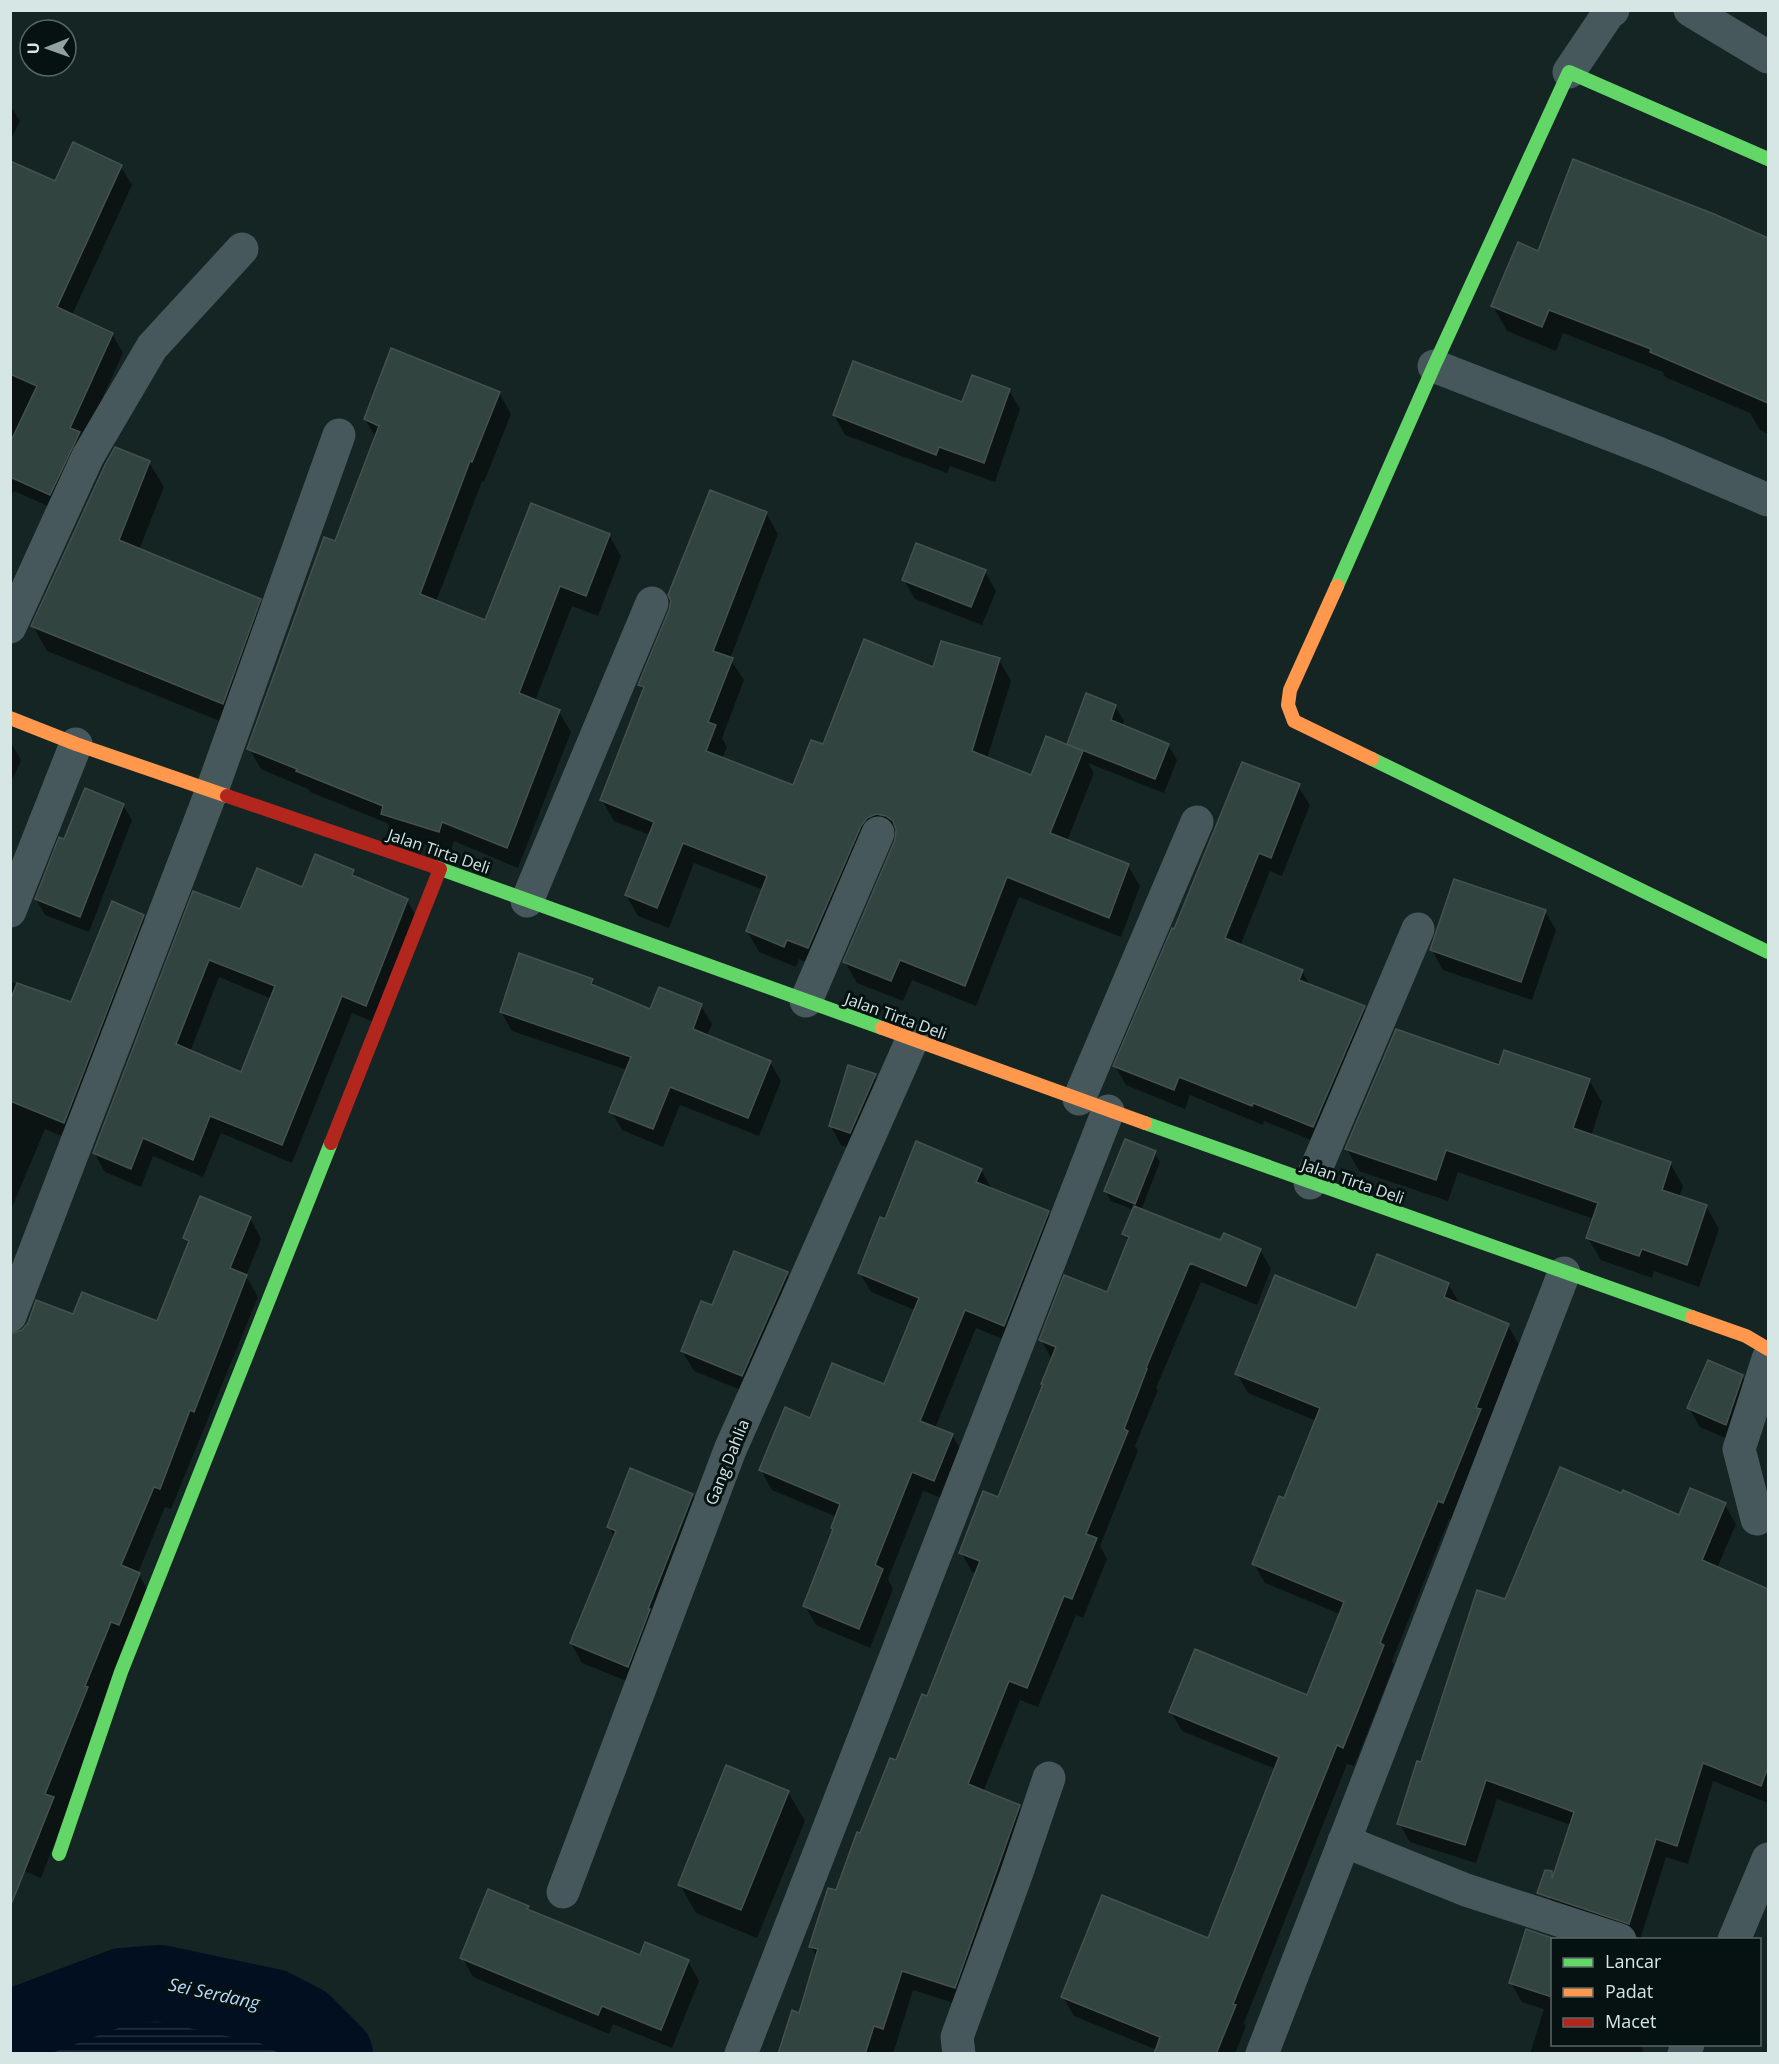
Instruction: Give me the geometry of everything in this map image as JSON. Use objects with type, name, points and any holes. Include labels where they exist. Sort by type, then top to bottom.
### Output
[{"type":"street","points":[[1613,10],[1569,72],[1434,366],[1296,679],[1289,690],[1287,702],[1294,721],[1767,948]]},
{"type":"street","points":[[1690,10],[1768,57]]},
{"type":"street","points":[[1569,72],[1768,159]]},
{"type":"street","points":[[10,627],[88,456],[152,347],[242,249]]},
{"type":"street","points":[[1434,366],[1658,453],[1768,500]]},
{"type":"street","points":[[10,1316],[212,790],[339,435]]},
{"type":"street","points":[[527,901],[652,603]]},
{"type":"street","name":"Jalan Tirta Deli","points":[[10,718],[76,744],[440,869],[806,1000],[1310,1184],[1746,1336],[1768,1349]]},
{"type":"street","points":[[10,912],[76,744]]},
{"type":"street","points":[[741,2054],[1197,822]]},
{"type":"street","points":[[806,1000],[878,833]]},
{"type":"street","points":[[59,1854],[121,1672],[440,869]]},
{"type":"street","points":[[1310,1184],[1418,929]]},
{"type":"street","name":"Gang Dahlia","points":[[562,1892],[730,1450],[912,1040]]},
{"type":"street","points":[[1262,2054],[1564,1273]]},
{"type":"street","points":[[1757,1519],[1739,1449],[1768,1359]]},
{"type":"street","points":[[959,2054],[957,2037],[1049,1778]]},
{"type":"street","points":[[1344,1841],[1466,1890],[1614,1938]]},
{"type":"street","points":[[1735,1938],[1768,1859]]},
{"type":"water","points":[[19,1995],[174,2007],[292,2053],[11,2053],[11,1999]]},
{"type":"building","points":[[73,142],[122,165],[57,307],[113,333],[70,428],[80,432],[50,495],[10,477],[10,443],[37,386],[10,374],[10,161],[55,181]]},
{"type":"building","points":[[1573,159],[1714,214],[1768,238],[1768,403],[1650,352],[1651,349],[1549,310],[1542,327],[1491,306],[1518,242],[1538,251]]},
{"type":"building","points":[[391,348],[500,392],[472,462],[470,461],[420,594],[485,620],[531,503],[610,534],[586,596],[560,586],[519,693],[560,710],[507,848],[442,822],[439,832],[381,814],[383,806],[247,749],[324,537],[335,541],[379,426],[364,419]]},
{"type":"building","points":[[853,361],[962,402],[972,375],[1010,389],[984,463],[939,447],[936,455],[833,415]]},
{"type":"building","points":[[115,447],[150,461],[119,540],[261,599],[223,704],[31,626]]},
{"type":"building","points":[[710,490],[767,512],[713,651],[733,658],[708,722],[716,725],[706,751],[793,785],[811,740],[823,744],[864,639],[933,667],[941,641],[1000,658],[972,751],[1031,775],[1046,736],[1083,751],[1050,833],[1129,864],[1109,918],[1007,877],[965,986],[900,960],[891,981],[843,962],[895,840],[896,830],[893,821],[886,816],[876,814],[867,818],[861,826],[808,948],[787,940],[784,947],[746,931],[767,876],[683,843],[657,908],[625,895],[654,822],[600,800],[644,687],[638,685],[669,610],[671,601],[668,595]]},
{"type":"building","points":[[916,543],[986,570],[971,607],[902,580]]},
{"type":"building","points":[[1086,693],[1116,705],[1111,720],[1169,744],[1155,779],[1067,744]]},
{"type":"building","points":[[1242,762],[1300,784],[1271,858],[1259,853],[1225,938],[1303,970],[1299,980],[1365,1006],[1313,1127],[1179,1077],[1174,1090],[1113,1066],[1172,928],[1174,929]]},
{"type":"building","points":[[85,788],[124,804],[80,917],[35,899],[59,837],[64,839]]},
{"type":"building","points":[[315,854],[354,870],[352,875],[408,899],[366,1006],[342,996],[282,1145],[210,1116],[193,1160],[143,1138],[131,1169],[93,1153],[193,891],[240,909],[257,868],[302,887]],"holes":[[[209,960],[275,986],[241,1072],[176,1044]]]},
{"type":"building","points":[[1454,879],[1546,910],[1521,982],[1430,950]]},
{"type":"building","points":[[112,901],[144,915],[64,1123],[10,1101],[10,1001],[17,983],[71,1002]]},
{"type":"building","points":[[519,953],[593,979],[591,984],[650,1009],[659,987],[702,1004],[693,1029],[771,1061],[748,1118],[670,1087],[653,1129],[609,1112],[631,1057],[500,1012]]},
{"type":"building","points":[[1396,1029],[1499,1065],[1504,1050],[1590,1079],[1573,1128],[1671,1162],[1662,1190],[1707,1205],[1687,1265],[1642,1249],[1639,1256],[1586,1238],[1598,1203],[1446,1150],[1436,1180],[1345,1149]]},
{"type":"building","points":[[848,1065],[876,1074],[850,1133],[829,1126]]},
{"type":"building","points":[[1125,1139],[1156,1151],[1135,1204],[1104,1191]]},
{"type":"building","points":[[916,1141],[982,1169],[976,1182],[1049,1211],[1004,1326],[965,1310],[920,1421],[953,1434],[934,1481],[912,1472],[875,1565],[883,1569],[859,1629],[803,1606],[833,1529],[831,1528],[840,1504],[759,1470],[785,1407],[810,1418],[832,1363],[884,1384],[919,1298],[858,1273],[880,1217],[885,1219]]},
{"type":"building","points":[[200,1196],[251,1217],[230,1268],[247,1275],[194,1412],[190,1410],[160,1489],[154,1487],[121,1565],[140,1573],[119,1625],[111,1622],[85,1686],[88,1687],[45,1794],[54,1797],[12,1902],[10,1902],[10,1334],[22,1330],[28,1323],[36,1300],[73,1314],[82,1292],[157,1321],[189,1241],[183,1238]]},
{"type":"building","points":[[1134,1206],[1220,1240],[1224,1233],[1261,1249],[1246,1286],[1190,1263],[1146,1368],[1124,1429],[1128,1431],[1086,1534],[1097,1538],[1072,1599],[1064,1596],[1027,1688],[1009,1681],[968,1784],[1020,1805],[955,1988],[902,1971],[883,2029],[874,2026],[865,2054],[778,2054],[792,2010],[799,2013],[818,1949],[809,1947],[828,1888],[836,1890],[857,1832],[860,1833],[890,1758],[896,1760],[922,1694],[927,1696],[980,1561],[959,1553],[983,1491],[998,1497],[1043,1384],[1041,1384],[1056,1347],[1039,1340],[1064,1275],[1107,1292],[1129,1237],[1122,1234]]},
{"type":"building","points":[[734,1251],[788,1272],[742,1376],[681,1351],[701,1301],[712,1305]]},
{"type":"building","points":[[1377,1254],[1449,1283],[1444,1297],[1509,1324],[1476,1408],[1481,1409],[1443,1503],[1438,1501],[1380,1643],[1384,1645],[1343,1748],[1337,1745],[1233,2004],[1236,2005],[1216,2054],[1154,2054],[1160,2037],[1061,1997],[1102,1895],[1208,1938],[1279,1757],[1169,1712],[1195,1649],[1307,1695],[1344,1602],[1252,1564],[1279,1496],[1284,1498],[1320,1408],[1235,1374],[1275,1275],[1356,1308]]},
{"type":"building","points":[[1708,1360],[1743,1375],[1726,1425],[1687,1408]]},
{"type":"building","points":[[1560,1467],[1621,1493],[1623,1490],[1679,1515],[1690,1488],[1726,1503],[1702,1560],[1768,1589],[1768,1767],[1761,1786],[1703,1763],[1677,1846],[1656,1839],[1629,1924],[1537,1893],[1545,1870],[1552,1871],[1552,1879],[1574,1812],[1486,1780],[1465,1845],[1397,1824],[1417,1761],[1421,1762],[1477,1590],[1505,1599]]},
{"type":"building","points":[[630,1468],[693,1494],[628,1667],[570,1643],[616,1531],[607,1527]]},
{"type":"building","points":[[726,1765],[789,1791],[741,1910],[678,1885]]},
{"type":"building","points":[[488,1889],[529,1906],[527,1909],[640,1955],[645,1942],[689,1960],[661,2030],[602,2006],[598,2015],[460,1958]]},
{"type":"building","points":[[1526,1929],[1552,1938],[1551,1997],[1509,1983]]},
{"type":"waterway","name":"Sei Serdang","points":[[10,2025],[21,2024],[122,1986],[160,1983],[273,2007],[304,2023],[335,2054]]},
{"type":"traffic: fast","points":[[1337,586],[1434,366],[1569,72],[1768,159]]},
{"type":"traffic: fast","points":[[1372,759],[1768,952]]},
{"type":"traffic: fast","points":[[435,867],[882,1028]]},
{"type":"traffic: fast","points":[[1145,1123],[1692,1317]]},
{"type":"traffic: fast","points":[[59,1854],[121,1672],[331,1143]]},
{"type":"traffic: slow","points":[[1337,586],[1290,690],[1288,705],[1294,721],[1372,759]]},
{"type":"traffic: slow","points":[[10,718],[76,744],[227,796]]},
{"type":"traffic: slow","points":[[882,1028],[1145,1123]]},
{"type":"traffic: slow","points":[[1692,1317],[1746,1336],[1768,1349]]},
{"type":"traffic: jam","points":[[227,796],[435,867]]},
{"type":"traffic: jam","points":[[331,1143],[440,869]]}]
